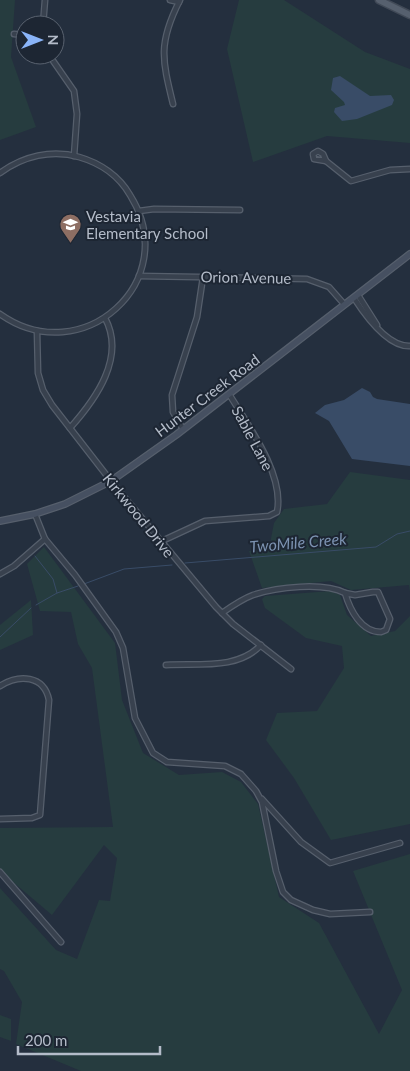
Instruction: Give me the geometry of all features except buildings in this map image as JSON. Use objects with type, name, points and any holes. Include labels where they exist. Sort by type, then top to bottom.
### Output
[{"type":"main road","points":[[379,0],[410,15]]},
{"type":"main road","name":"Hunter Creek Road","points":[[0,521],[35,514],[81,498],[111,481],[183,429],[410,254]]},
{"type":"street","points":[[43,15],[44,0]]},
{"type":"street","points":[[170,0],[178,1],[170,20],[163,48],[165,71],[173,104]]},
{"type":"street","points":[[56,65],[74,91],[77,114],[74,156]]},
{"type":"street","points":[[0,173],[16,163],[32,157],[49,154],[74,156],[95,163],[113,175],[128,191],[138,210],[145,239],[144,258],[138,276],[125,300],[105,318],[73,331],[38,332],[18,325],[0,314]]},
{"type":"street","points":[[326,161],[351,181],[390,170],[410,169]]},
{"type":"street","points":[[138,210],[154,208],[240,210]]},
{"type":"street","name":"Orion Avenue","points":[[138,276],[307,279],[329,287],[344,304]]},
{"type":"street","points":[[183,429],[173,412],[172,395],[197,317],[203,277]]},
{"type":"street","points":[[356,297],[375,319],[378,326],[394,343],[410,346]]},
{"type":"street","points":[[70,428],[94,399],[112,356],[113,338],[105,318]]},
{"type":"street","name":"Kirkwood Drive","points":[[38,332],[37,361],[41,384],[52,405],[111,481],[222,613],[291,669]]},
{"type":"street","name":"Sable Lane","points":[[162,541],[205,521],[269,516],[277,512],[278,498],[267,459],[229,394]]},
{"type":"street","points":[[35,514],[45,539],[76,576],[116,632],[123,648],[136,722],[153,753],[162,760],[178,764],[231,768],[241,774],[301,842],[330,863],[400,843]]},
{"type":"street","points":[[0,574],[14,566],[45,539]]},
{"type":"street","points":[[222,613],[252,596],[268,591],[328,586],[355,595],[378,592],[390,619],[386,630],[375,632],[365,626],[350,609],[345,593]]},
{"type":"street","points":[[166,665],[236,661],[253,654],[261,646]]},
{"type":"street","points":[[0,686],[14,679],[32,679],[38,682],[47,692],[49,700],[40,815],[32,818],[0,818]]},
{"type":"street","points":[[259,796],[276,871],[287,897],[307,908],[330,914],[370,912]]},
{"type":"street","points":[[0,872],[62,942]]},
{"type":"green space","points":[[0,0],[15,0],[11,57],[36,127],[0,140]]},
{"type":"green space","points":[[239,0],[284,0],[365,52],[410,69],[410,143],[327,136],[253,162],[227,49]]},
{"type":"green space","points":[[350,472],[410,480],[410,592],[409,585],[351,590],[331,581],[262,588],[249,551],[269,549],[274,523],[284,509],[327,504]]},
{"type":"green space","points":[[44,547],[115,643],[122,700],[143,753],[179,775],[222,772],[241,782],[258,804],[279,897],[319,923],[379,1034],[402,990],[353,871],[410,854],[410,1071],[81,1071],[16,1044],[22,1002],[4,971],[0,969],[0,888],[56,950],[77,959],[99,900],[110,901],[117,858],[104,845],[52,915],[0,871],[0,828],[113,827],[92,668],[78,644],[71,612],[40,611],[27,564]]},
{"type":"green space","points":[[331,591],[340,595],[347,615],[371,636],[395,631],[410,616],[410,824],[331,840],[294,778],[266,740],[277,713],[317,711],[344,668],[342,646],[306,638],[265,608],[262,599],[265,596]]},
{"type":"green space","points":[[31,600],[33,635],[0,650],[0,625]]},
{"type":"green space","points":[[0,1015],[11,1019],[11,1041],[0,1037]]},
{"type":"water","points":[[340,76],[370,96],[391,95],[394,100],[392,105],[357,119],[342,121],[334,112],[335,108],[345,105],[344,102],[331,90],[333,78]]},
{"type":"water","points":[[362,388],[370,392],[377,399],[410,404],[410,466],[352,459],[329,421],[315,413],[325,405],[344,400]]},
{"type":"waterway","name":"TwoMile Creek","points":[[185,563],[376,547],[397,534],[410,531]]},
{"type":"waterway","points":[[35,556],[53,579],[57,593]]},
{"type":"waterway","name":"TwoMile Creek","points":[[84,584],[124,569],[172,565]]},
{"type":"waterway","name":"TwoMile Creek","points":[[36,605],[57,593],[78,586]]},
{"type":"waterway","name":"TwoMile Creek","points":[[0,637],[31,608]]},
{"type":"place","name":"Vestavia Elementary School","points":[[70,244]]}]
